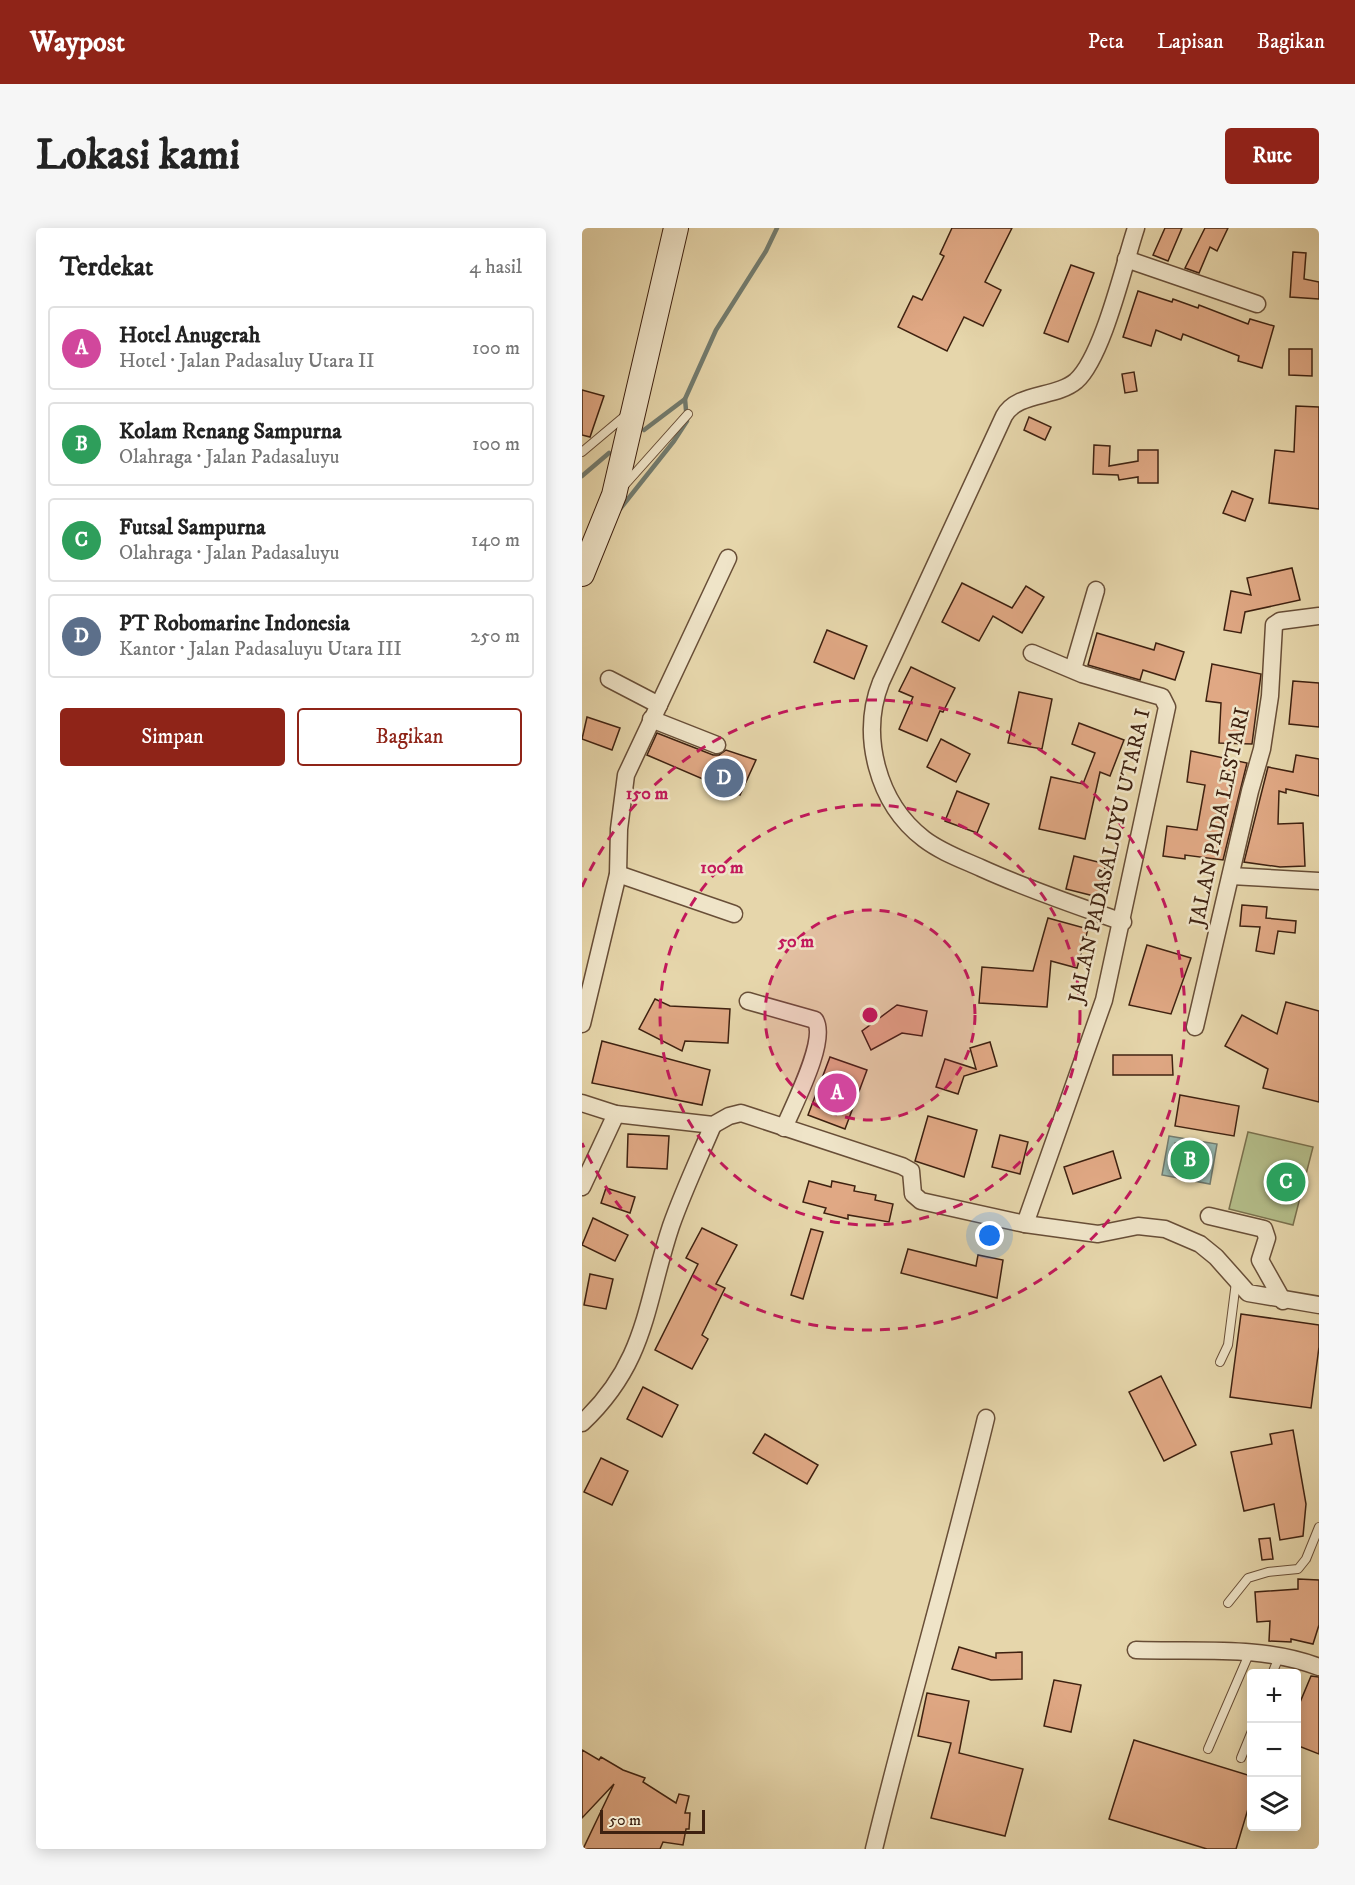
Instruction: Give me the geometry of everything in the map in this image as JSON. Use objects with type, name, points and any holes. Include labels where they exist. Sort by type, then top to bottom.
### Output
[{"type":"main road","points":[[582,574],[614,495],[676,228]]},
{"type":"street","points":[[1123,922],[1021,886],[940,850],[923,838],[896,810],[876,768],[872,744],[873,711],[881,681],[1004,416],[1011,406],[1064,388],[1076,381],[1084,371],[1104,330],[1136,228]]},
{"type":"street","points":[[1126,259],[1257,304]]},
{"type":"street","points":[[582,1024],[618,874],[619,829],[626,776],[728,558]]},
{"type":"street","points":[[1073,669],[1096,590]]},
{"type":"street","name":"JALAN PADA LESTARI","points":[[1195,1027],[1262,749],[1270,696],[1274,625],[1280,621],[1319,616]]},
{"type":"street","name":"JALAN PADASALUYU UTARA I","points":[[1025,1224],[1104,1000],[1167,714],[1167,702],[1162,697],[1073,669],[1032,653]]},
{"type":"street","points":[[609,680],[655,712],[717,745]]},
{"type":"street","points":[[618,874],[734,914]]},
{"type":"street","points":[[1231,876],[1319,881]]},
{"type":"street","points":[[748,1001],[815,1020],[818,1026],[817,1046],[784,1128]]},
{"type":"street","points":[[582,1103],[616,1114],[713,1125],[729,1116],[741,1113],[902,1166],[911,1171],[913,1194],[921,1201],[1025,1224],[1103,1234],[1138,1226],[1166,1230],[1200,1244],[1216,1257],[1236,1281],[1253,1296],[1319,1305]]},
{"type":"street","points":[[582,1187],[616,1114]]},
{"type":"street","points":[[582,1423],[616,1385],[630,1363],[646,1321],[671,1225],[713,1125]]},
{"type":"street","points":[[1209,1216],[1264,1229],[1268,1238],[1260,1260],[1282,1301]]},
{"type":"street","points":[[874,1849],[912,1694],[954,1548],[986,1418]]},
{"type":"street","points":[[1136,1650],[1194,1650],[1294,1658],[1319,1667]]},
{"type":"lane","points":[[582,452],[633,409]]},
{"type":"lane","points":[[614,495],[633,479],[688,414]]},
{"type":"lane","points":[[1220,1362],[1228,1345],[1236,1281]]},
{"type":"lane","points":[[1228,1603],[1248,1578],[1268,1572],[1298,1569],[1306,1559],[1319,1527]]},
{"type":"lane","points":[[1208,1749],[1249,1654]]},
{"type":"lane","points":[[1274,1669],[1279,1657]]},
{"type":"lane","points":[[1242,1758],[1247,1743]]},
{"type":"green space","points":[[1248,1132],[1313,1147],[1293,1225],[1229,1209]]},
{"type":"water","points":[[1169,1136],[1217,1144],[1210,1184],[1162,1175]]},
{"type":"building","points":[[952,228],[1012,228],[985,282],[1001,290],[983,326],[964,317],[947,351],[898,327],[913,296],[922,300],[944,256],[940,254]]},
{"type":"building","points":[[1165,228],[1182,228],[1168,261],[1153,255]]},
{"type":"building","points":[[1205,228],[1228,228],[1217,251],[1210,247],[1199,273],[1185,268]]},
{"type":"building","points":[[1293,252],[1306,253],[1304,279],[1319,282],[1319,299],[1290,297]]},
{"type":"building","points":[[1071,265],[1094,273],[1068,342],[1044,333]]},
{"type":"building","points":[[1138,291],[1172,302],[1173,299],[1198,308],[1199,305],[1248,324],[1250,319],[1274,326],[1262,368],[1238,361],[1239,356],[1183,334],[1181,340],[1156,330],[1151,346],[1123,337]]},
{"type":"building","points":[[1289,349],[1312,349],[1312,376],[1289,375]]},
{"type":"building","points":[[1134,372],[1137,391],[1125,393],[1122,374]]},
{"type":"building","points":[[582,390],[604,396],[590,437],[582,435]]},
{"type":"building","points":[[1296,406],[1319,407],[1319,509],[1269,503],[1275,450],[1294,452]]},
{"type":"building","points":[[1029,417],[1051,427],[1045,440],[1024,430]]},
{"type":"building","points":[[1094,445],[1110,446],[1109,466],[1138,461],[1138,450],[1158,450],[1158,483],[1138,483],[1138,477],[1119,480],[1118,475],[1093,474]]},
{"type":"building","points":[[1232,491],[1253,499],[1245,521],[1223,513]]},
{"type":"building","points":[[1292,568],[1300,600],[1245,612],[1241,633],[1224,630],[1231,591],[1251,595],[1247,578]]},
{"type":"building","points":[[962,583],[1012,608],[1026,586],[1044,597],[1022,633],[993,616],[979,641],[942,622]]},
{"type":"building","points":[[827,630],[867,646],[854,679],[814,662]]},
{"type":"building","points":[[1097,633],[1154,650],[1156,643],[1184,652],[1175,680],[1143,670],[1140,680],[1088,665]]},
{"type":"building","points":[[1212,664],[1261,674],[1252,744],[1219,743],[1221,703],[1206,701]]},
{"type":"building","points":[[911,667],[955,688],[943,712],[940,711],[927,741],[899,729],[913,697],[899,691]]},
{"type":"building","points":[[1293,681],[1319,683],[1319,727],[1289,724]]},
{"type":"building","points":[[1019,692],[1052,699],[1042,749],[1008,743]]},
{"type":"building","points":[[587,717],[620,728],[612,750],[582,739]]},
{"type":"building","points":[[1079,723],[1124,740],[1110,776],[1100,772],[1085,839],[1039,829],[1051,777],[1083,784],[1095,753],[1072,744]]},
{"type":"building","points":[[657,733],[713,755],[719,755],[726,750],[756,760],[740,795],[647,755]]},
{"type":"building","points":[[941,739],[970,754],[956,782],[927,767]]},
{"type":"building","points":[[1191,751],[1247,763],[1223,860],[1185,855],[1185,859],[1163,856],[1167,826],[1197,830],[1205,785],[1187,782]]},
{"type":"building","points":[[1296,755],[1319,759],[1319,796],[1286,789],[1286,793],[1279,791],[1278,824],[1303,823],[1305,866],[1280,867],[1244,862],[1268,767],[1293,772]]},
{"type":"building","points":[[957,791],[989,804],[977,833],[945,821]]},
{"type":"building","points":[[1074,856],[1106,864],[1098,897],[1066,889]]},
{"type":"building","points":[[1242,905],[1267,907],[1266,918],[1296,921],[1295,933],[1278,931],[1274,954],[1256,951],[1260,927],[1240,926]]},
{"type":"building","points":[[1048,918],[1088,929],[1077,968],[1051,961],[1047,1007],[979,1003],[982,967],[1033,971]]},
{"type":"building","points":[[1147,945],[1191,958],[1171,1014],[1129,1005]]},
{"type":"building","points":[[655,999],[670,1006],[730,1009],[728,1043],[685,1041],[682,1051],[639,1029]]},
{"type":"building","points":[[1286,1002],[1319,1011],[1319,1102],[1263,1088],[1268,1069],[1225,1046],[1242,1015],[1277,1034]]},
{"type":"building","points":[[897,1005],[927,1011],[922,1036],[902,1033],[871,1050],[862,1031]]},
{"type":"building","points":[[602,1041],[710,1070],[702,1105],[592,1083]]},
{"type":"building","points":[[990,1042],[997,1066],[964,1076],[958,1094],[936,1087],[945,1059],[976,1069],[970,1048]]},
{"type":"building","points":[[1113,1055],[1172,1055],[1173,1075],[1113,1075]]},
{"type":"building","points":[[830,1057],[867,1070],[845,1129],[808,1115]]},
{"type":"building","points":[[1180,1095],[1239,1106],[1234,1136],[1175,1126]]},
{"type":"building","points":[[928,1116],[977,1130],[964,1177],[915,1161]]},
{"type":"building","points":[[628,1134],[669,1136],[667,1169],[627,1167]]},
{"type":"building","points":[[1000,1135],[1028,1142],[1020,1174],[992,1167]]},
{"type":"building","points":[[1113,1151],[1121,1178],[1073,1194],[1064,1167]]},
{"type":"building","points":[[809,1181],[831,1187],[832,1181],[855,1186],[854,1191],[876,1195],[875,1200],[893,1204],[889,1222],[848,1215],[848,1219],[824,1213],[826,1208],[803,1202]]},
{"type":"building","points":[[606,1188],[635,1197],[630,1213],[601,1203]]},
{"type":"building","points":[[593,1218],[628,1235],[615,1261],[582,1245]]},
{"type":"building","points":[[702,1228],[737,1245],[716,1284],[725,1288],[702,1335],[708,1339],[692,1369],[655,1350],[698,1264],[686,1258]]},
{"type":"building","points":[[811,1229],[823,1232],[803,1299],[791,1295]]},
{"type":"building","points":[[908,1249],[976,1266],[978,1255],[1003,1260],[997,1298],[901,1273]]},
{"type":"building","points":[[590,1274],[613,1279],[606,1309],[584,1305]]},
{"type":"building","points":[[1241,1314],[1319,1325],[1319,1347],[1311,1408],[1230,1397]]},
{"type":"building","points":[[1161,1376],[1196,1445],[1164,1461],[1129,1392]]},
{"type":"building","points":[[643,1387],[678,1405],[662,1437],[627,1419]]},
{"type":"building","points":[[1293,1430],[1306,1504],[1303,1536],[1280,1540],[1274,1504],[1244,1511],[1231,1452],[1272,1444],[1270,1434]]},
{"type":"building","points":[[765,1434],[818,1465],[807,1484],[753,1453]]},
{"type":"building","points":[[601,1458],[628,1471],[612,1505],[584,1492]]},
{"type":"building","points":[[1270,1538],[1273,1559],[1262,1560],[1259,1539]]},
{"type":"building","points":[[1298,1579],[1319,1580],[1319,1625],[1313,1644],[1291,1639],[1291,1642],[1269,1641],[1270,1621],[1257,1622],[1255,1592],[1298,1589]]},
{"type":"building","points":[[959,1647],[996,1658],[996,1653],[1022,1652],[1022,1679],[991,1680],[952,1669]]},
{"type":"building","points":[[1311,1676],[1319,1677],[1319,1754],[1301,1747],[1301,1700]]},
{"type":"building","points":[[1054,1680],[1081,1685],[1071,1732],[1044,1726]]},
{"type":"building","points":[[927,1693],[969,1701],[959,1753],[1023,1769],[1005,1836],[931,1818],[951,1743],[918,1736]]},
{"type":"building","points":[[1134,1740],[1247,1775],[1247,1812],[1236,1849],[1207,1849],[1109,1819]]},
{"type":"building","points":[[582,1750],[599,1760],[601,1757],[623,1770],[645,1778],[643,1782],[676,1803],[679,1794],[689,1796],[685,1813],[690,1813],[689,1829],[686,1829],[683,1845],[663,1842],[660,1849],[583,1849],[614,1784],[582,1818]]},
{"type":"waterway","points":[[644,430],[685,399],[716,330],[766,251],[777,228]]},
{"type":"waterway","points":[[620,509],[687,421],[685,399]]},
{"type":"waterway","points":[[582,476],[609,453]]},
{"type":"place","name":"PT Robomarine Indonesia","points":[[724,778]]},
{"type":"place","name":"Hotel Anugerah","points":[[837,1093]]},
{"type":"place","name":"Kolam Renang Sampurna","points":[[1190,1160]]},
{"type":"place","name":"Futsal Sampurna","points":[[1286,1182]]}]
